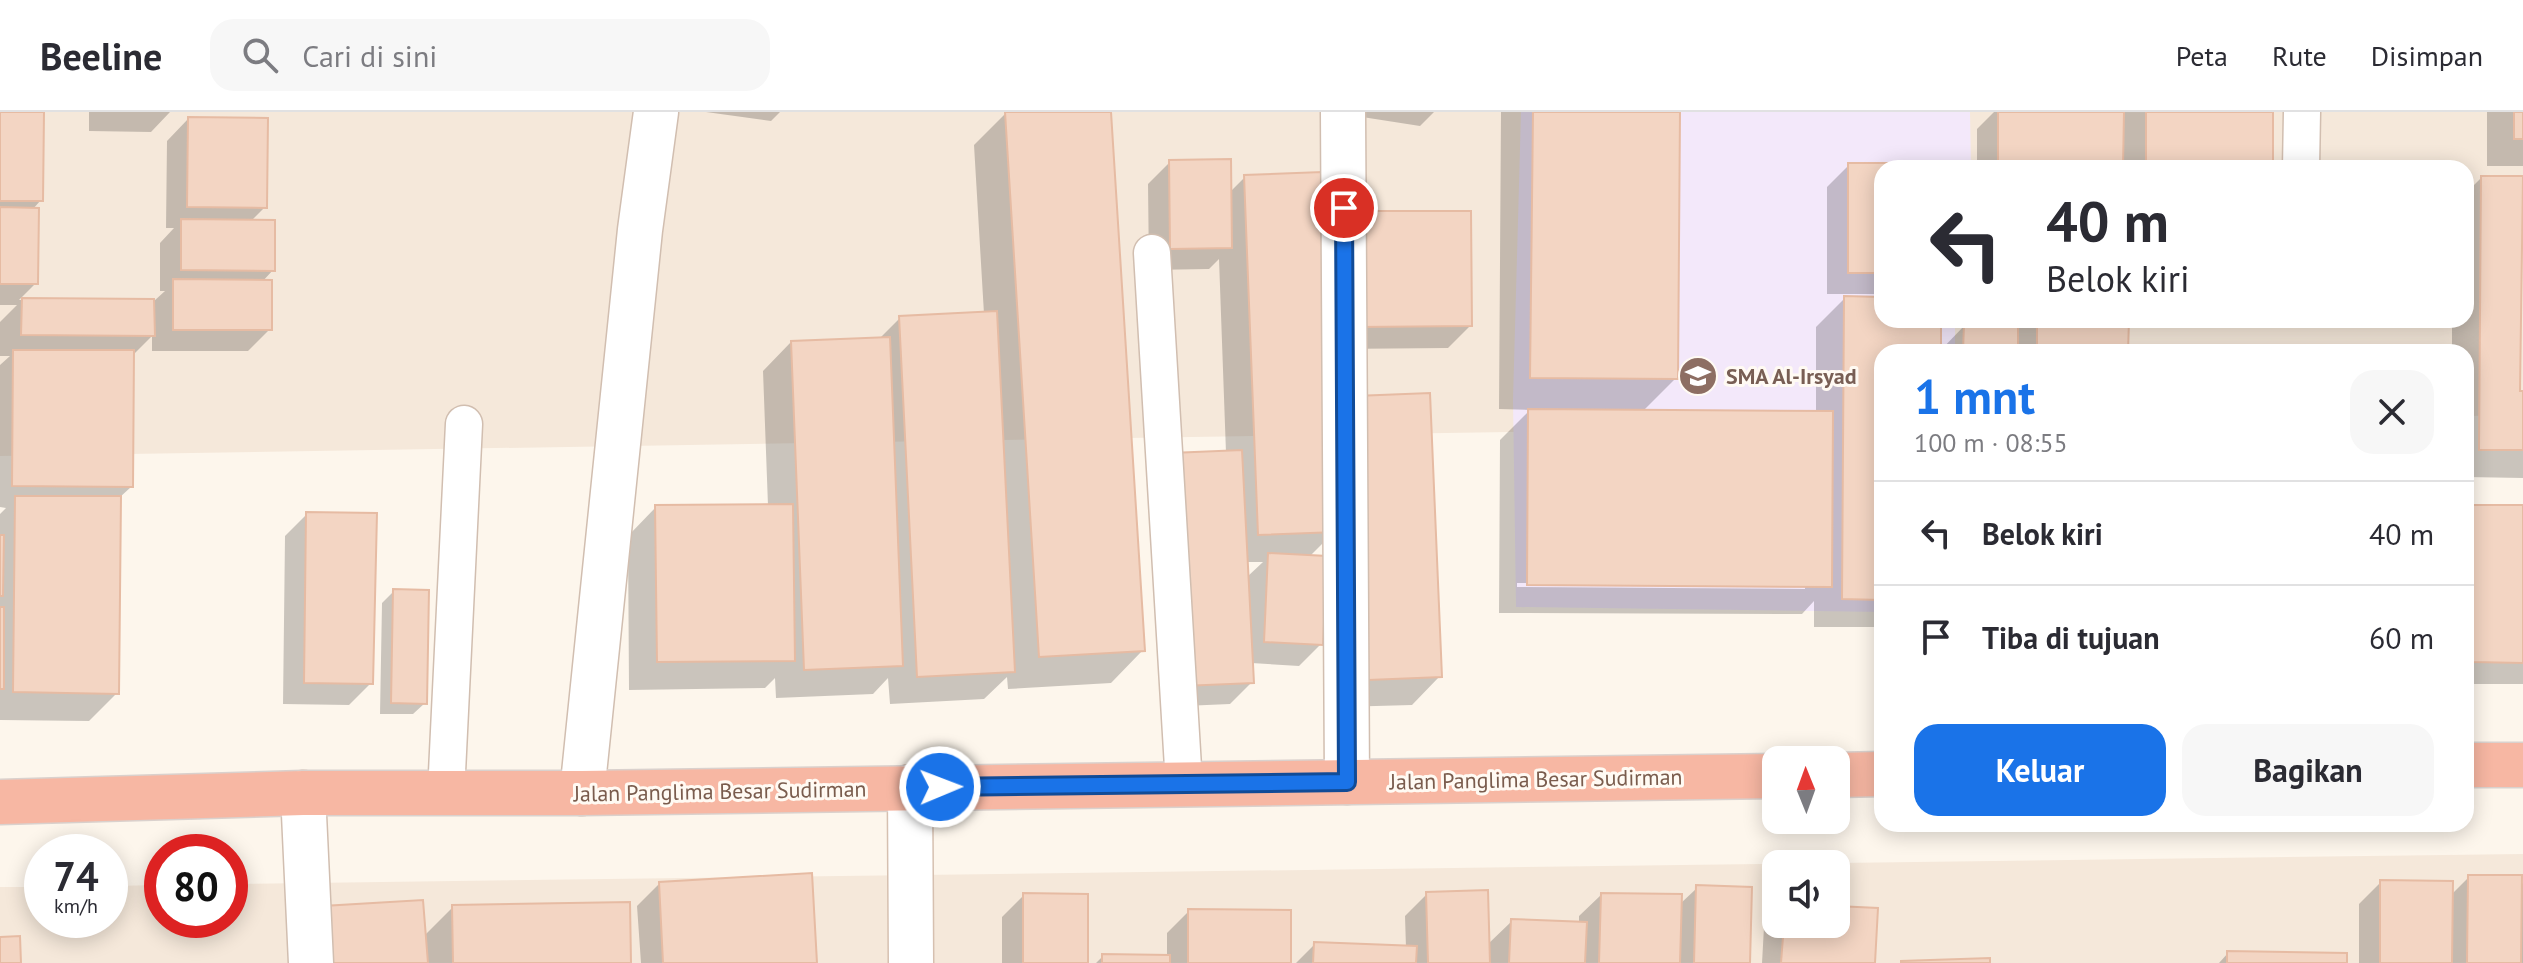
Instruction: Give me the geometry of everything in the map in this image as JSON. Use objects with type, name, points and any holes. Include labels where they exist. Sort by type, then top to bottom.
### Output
[{"type":"highway","points":[[2474,765],[2523,765]]},
{"type":"highway","points":[[1850,775],[1874,774]]},
{"type":"highway","name":"Jalan Panglima Besar Sudirman","points":[[0,802],[303,793],[582,793],[1762,776]]},
{"type":"street","points":[[582,793],[640,230],[656,112]]},
{"type":"street","points":[[1343,112],[1347,782]]},
{"type":"street","points":[[910,787],[911,963]]},
{"type":"street","points":[[303,793],[311,963]]},
{"type":"lane","points":[[2301,160],[2302,112]]},
{"type":"lane","points":[[1152,253],[1184,784]]},
{"type":"lane","points":[[446,793],[464,424]]},
{"type":"shaded area","points":[[0,112],[2523,112],[2523,415],[2474,416],[2474,344],[1874,344],[1874,426],[0,456]]},
{"type":"shaded area","name":"SMA Al-Irsyad","points":[[1521,112],[1970,112],[1971,160],[1874,160],[1874,328],[1955,328],[1955,344],[1874,344],[1874,612],[1516,607],[1513,400]]},
{"type":"shaded area","points":[[2523,854],[2523,963],[0,963],[0,887],[24,887],[24,938],[128,938],[128,886],[144,885],[144,938],[248,938],[248,884],[1762,864],[1762,938],[1850,938],[1850,863]]},
{"type":"building","points":[[0,112],[44,112],[43,201],[0,201]]},
{"type":"building","points":[[1005,112],[1111,112],[1145,651],[1039,657]]},
{"type":"building","points":[[1533,112],[1680,112],[1678,379],[1530,378]]},
{"type":"building","points":[[1998,112],[2124,112],[2123,160],[1998,160]]},
{"type":"building","points":[[2146,112],[2273,112],[2273,160],[2146,160]]},
{"type":"building","points":[[2514,112],[2523,112],[2523,139],[2514,139]]},
{"type":"building","points":[[188,117],[268,118],[267,208],[187,207]]},
{"type":"building","points":[[1231,159],[1232,248],[1170,249],[1169,160]]},
{"type":"building","points":[[1848,163],[1874,163],[1874,273],[1848,273]]},
{"type":"building","points":[[1322,172],[1337,532],[1258,535],[1244,175]]},
{"type":"building","points":[[2481,176],[2523,176],[2520,391],[2523,391],[2523,450],[2479,450]]},
{"type":"building","points":[[0,207],[39,208],[38,284],[0,284]]},
{"type":"building","points":[[1355,211],[1471,211],[1472,326],[1357,327]]},
{"type":"building","points":[[181,219],[275,220],[275,271],[181,270]]},
{"type":"building","points":[[173,279],[272,280],[272,330],[173,330]]},
{"type":"building","points":[[1844,296],[1874,297],[1874,328],[1941,328],[1941,344],[1874,344],[1874,600],[1842,599]]},
{"type":"building","points":[[22,298],[154,299],[155,336],[21,335]]},
{"type":"building","points":[[997,311],[1015,672],[917,677],[899,316]]},
{"type":"building","points":[[1964,328],[2018,328],[2018,344],[1963,344]]},
{"type":"building","points":[[2037,328],[2129,328],[2128,344],[2037,344]]},
{"type":"building","points":[[890,337],[903,666],[804,670],[791,341]]},
{"type":"building","points":[[13,350],[134,350],[133,487],[12,486]]},
{"type":"building","points":[[1430,393],[1442,677],[1368,680],[1355,396]]},
{"type":"building","points":[[1528,409],[1833,411],[1832,587],[1527,585]]},
{"type":"building","points":[[1242,450],[1254,683],[1182,686],[1171,453]]},
{"type":"building","points":[[15,496],[121,496],[119,694],[13,692]]},
{"type":"building","points":[[793,504],[795,661],[657,662],[655,505]]},
{"type":"building","points":[[2474,505],[2523,505],[2523,663],[2474,662]]},
{"type":"building","points":[[306,512],[377,513],[373,684],[304,683]]},
{"type":"building","points":[[0,535],[4,535],[3,596],[0,596]]},
{"type":"building","points":[[1268,553],[1327,556],[1323,645],[1264,642]]},
{"type":"building","points":[[393,589],[429,590],[427,704],[391,703]]},
{"type":"building","points":[[0,607],[4,607],[4,689],[0,689]]},
{"type":"building","points":[[812,873],[817,963],[663,963],[659,882]]},
{"type":"building","points":[[2468,875],[2522,875],[2521,963],[2467,963]]},
{"type":"building","points":[[2380,880],[2453,881],[2452,963],[2380,963]]},
{"type":"building","points":[[1696,885],[1752,887],[1750,963],[1694,963]]},
{"type":"building","points":[[1488,890],[1490,963],[1428,963],[1426,892]]},
{"type":"building","points":[[1023,893],[1088,894],[1088,963],[1023,963]]},
{"type":"building","points":[[1601,893],[1682,894],[1680,963],[1599,963]]},
{"type":"building","points":[[423,900],[428,963],[327,963],[323,906]]},
{"type":"building","points":[[630,902],[631,963],[453,963],[452,905]]},
{"type":"building","points":[[1850,907],[1878,908],[1875,963],[1781,963],[1783,938],[1850,938]]},
{"type":"building","points":[[1188,909],[1291,910],[1291,963],[1188,963]]},
{"type":"building","points":[[1511,919],[1587,922],[1585,963],[1509,963]]},
{"type":"building","points":[[20,936],[21,963],[0,963],[0,937]]},
{"type":"building","points":[[1314,942],[1417,946],[1416,963],[1313,963]]},
{"type":"building","points":[[2227,951],[2347,953],[2347,963],[2227,963]]},
{"type":"building","points":[[1102,954],[1170,955],[1170,963],[1102,963]]},
{"type":"building","points":[[1990,958],[1990,963],[1901,963],[1901,961]]},
{"type":"place","name":"SMA Al-Irsyad","points":[[1698,376]]},
{"type":"route","points":[[940,787],[1347,782],[1344,208]]}]
